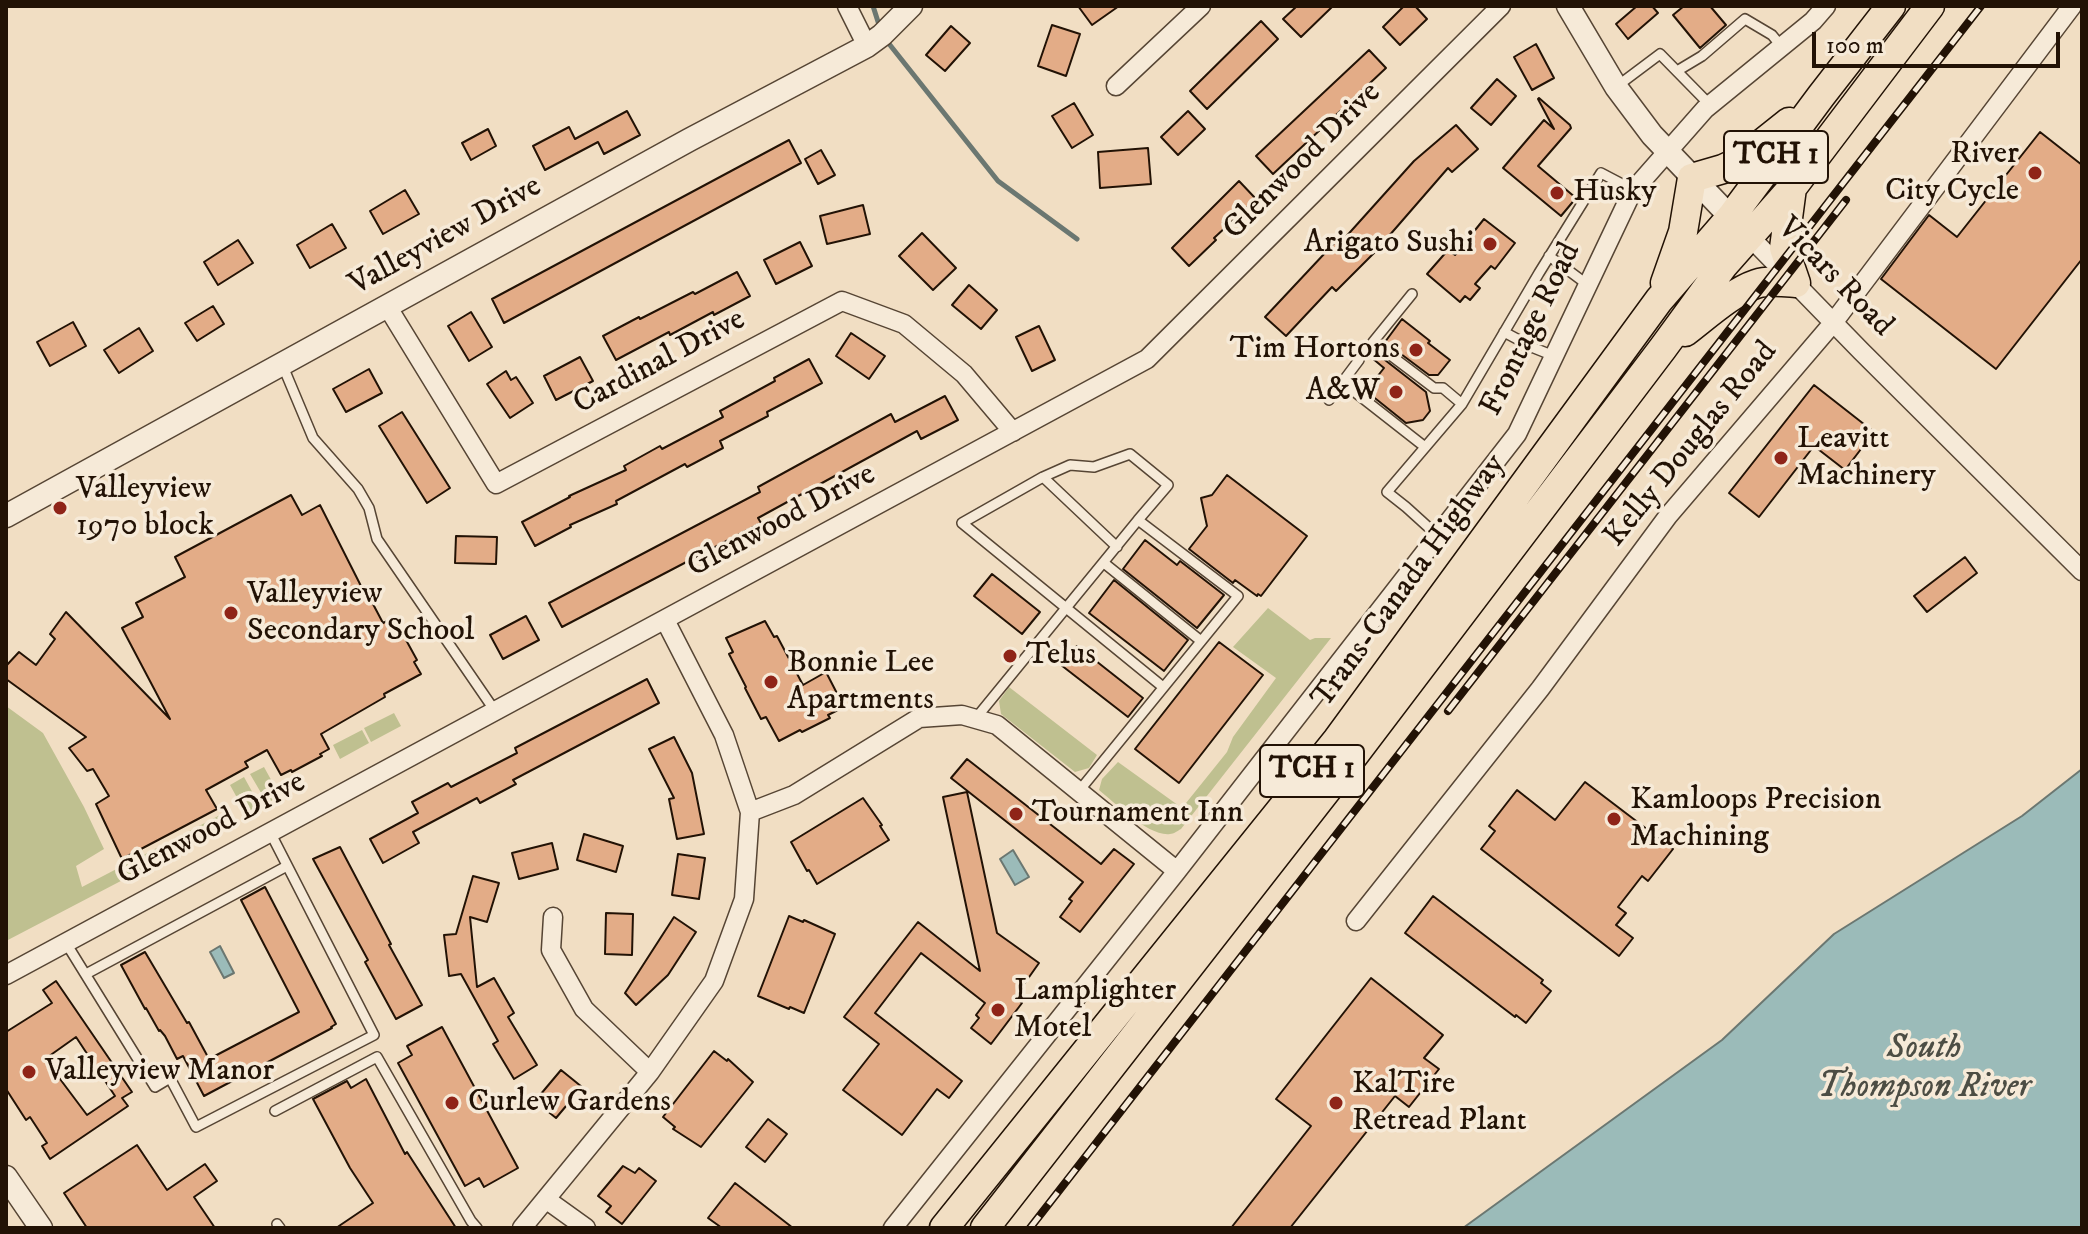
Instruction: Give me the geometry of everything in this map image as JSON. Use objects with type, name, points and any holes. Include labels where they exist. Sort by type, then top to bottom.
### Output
[{"type":"highway","name":"Trans-Canada Highway","points":[[985,1228],[1346,767],[1663,348],[1723,266],[1740,227],[1821,96],[1891,6]]},
{"type":"highway","name":"Trans-Canada Highway","points":[[944,1228],[1337,740],[1659,300],[1740,227],[1792,188],[1930,6]]},
{"type":"highway","points":[[1659,300],[1683,232],[1692,178],[1740,161],[1821,96]]},
{"type":"highway","points":[[1663,348],[1746,289],[1757,284],[1796,283],[1784,248],[1792,188]]},
{"type":"street","points":[[847,6],[867,46]]},
{"type":"street","name":"Valleyview Drive","points":[[6,516],[689,140],[867,46],[911,6]]},
{"type":"street","points":[[1116,86],[1201,6]]},
{"type":"street","name":"Glenwood Drive","points":[[6,975],[1147,359],[1501,6]]},
{"type":"street","name":"Vicars Road","points":[[1568,6],[1616,87],[1652,135],[1833,323],[2082,571]]},
{"type":"street","name":"Frontage Road","points":[[893,1228],[1177,871],[1517,434],[1632,192],[1710,105],[1813,21],[1826,6]]},
{"type":"street","name":"Kelly Douglas Road","points":[[1356,921],[1540,689],[1668,516],[1833,323],[2072,6]]},
{"type":"street","name":"Cardinal Drive","points":[[387,306],[496,484],[842,301],[904,324],[964,374],[1013,432]]},
{"type":"street","points":[[522,1228],[650,1072],[714,981],[744,899],[750,812],[724,735],[665,620]]},
{"type":"street","points":[[750,812],[794,795],[919,718],[962,715],[997,725],[1177,871]]},
{"type":"street","points":[[553,917],[551,950],[584,1009],[650,1072]]},
{"type":"street","points":[[9,1189],[41,1228]]},
{"type":"street","points":[[547,1200],[586,1228]]},
{"type":"lane","points":[[1677,71],[1702,56],[1745,19],[1772,35],[1781,46]]},
{"type":"lane","points":[[1616,87],[1660,54],[1710,105]]},
{"type":"lane","points":[[1438,536],[1387,492],[1462,404],[1601,173],[1632,192]]},
{"type":"lane","points":[[1549,256],[1588,285]]},
{"type":"lane","points":[[1412,294],[1373,342],[1434,388],[1443,388],[1462,404]]},
{"type":"lane","points":[[1504,332],[1554,356]]},
{"type":"lane","points":[[1329,400],[1359,360]]},
{"type":"lane","points":[[282,364],[313,438],[358,489],[369,508],[377,539],[495,711]]},
{"type":"lane","points":[[1342,382],[1425,447]]},
{"type":"lane","points":[[976,718],[1065,609],[1104,563],[1138,520],[1168,485],[1130,454],[1094,467],[1070,465],[962,523],[1065,609],[1163,687]]},
{"type":"lane","points":[[1043,477],[1117,547]]},
{"type":"lane","points":[[1079,791],[1238,596],[1138,520]]},
{"type":"lane","points":[[1104,563],[1201,641]]},
{"type":"lane","points":[[66,943],[155,1087],[170,1078],[196,1127],[374,1035],[270,832]]},
{"type":"lane","points":[[86,974],[287,866]]},
{"type":"lane","points":[[275,1111],[377,1057],[477,1228]]},
{"type":"green space","points":[[1268,608],[1310,640],[1331,638],[1181,829],[1170,834],[1152,830],[1132,818],[1099,790],[1102,779],[1118,762],[1182,808],[1227,752],[1233,737],[1276,678],[1233,647]]},
{"type":"green space","points":[[1009,687],[1097,755],[1089,768],[1075,772],[1001,714],[999,701]]},
{"type":"green space","points":[[6,706],[43,733],[104,849],[76,866],[82,887],[222,814],[228,825],[6,941]]},
{"type":"green space","points":[[394,713],[401,726],[371,742],[364,728]]},
{"type":"green space","points":[[362,730],[369,743],[340,759],[333,745]]},
{"type":"green space","points":[[264,767],[280,796],[267,803],[250,774]]},
{"type":"green space","points":[[244,777],[260,806],[246,814],[230,785]]},
{"type":"water","name":"South Thompson River","points":[[2082,769],[2082,1228],[1463,1228],[1722,1040],[1834,934],[2022,816]]},
{"type":"water","points":[[1013,850],[1029,877],[1015,885],[1000,859]]},
{"type":"water","points":[[220,946],[234,973],[224,978],[210,952]]},
{"type":"building","points":[[1078,6],[1119,6],[1092,25]]},
{"type":"building","points":[[1297,6],[1333,6],[1301,37],[1283,19]]},
{"type":"building","points":[[1404,6],[1415,6],[1427,19],[1400,45],[1383,27]]},
{"type":"building","points":[[1637,6],[1652,6],[1658,13],[1628,39],[1616,24]]},
{"type":"building","points":[[1684,6],[1710,6],[1726,25],[1700,48],[1673,15]]},
{"type":"building","points":[[1261,21],[1278,39],[1207,109],[1190,91]]},
{"type":"building","points":[[1052,25],[1080,34],[1066,76],[1038,66]]},
{"type":"building","points":[[951,26],[970,43],[945,71],[926,55]]},
{"type":"building","points":[[1536,44],[1554,78],[1532,90],[1514,57]]},
{"type":"building","points":[[1369,50],[1386,68],[1273,174],[1256,156]]},
{"type":"building","points":[[1497,79],[1516,96],[1491,125],[1471,108]]},
{"type":"building","points":[[1539,98],[1571,128],[1538,166],[1576,198],[1561,216],[1503,168],[1544,120],[1554,129]]},
{"type":"building","points":[[1074,103],[1093,135],[1072,148],[1052,116]]},
{"type":"building","points":[[627,111],[640,135],[604,154],[598,142],[545,170],[533,146],[569,127],[575,139]]},
{"type":"building","points":[[1188,111],[1205,129],[1178,155],[1161,137]]},
{"type":"building","points":[[1456,125],[1478,149],[1452,172],[1448,168],[1375,252],[1336,291],[1332,287],[1286,336],[1265,317],[1340,237],[1343,240],[1414,161]]},
{"type":"building","points":[[488,129],[496,146],[471,160],[462,143]]},
{"type":"building","points":[[2040,132],[2082,165],[2082,259],[1996,369],[1881,279],[1929,215],[1957,237]]},
{"type":"building","points":[[789,140],[801,163],[504,323],[492,299]]},
{"type":"building","points":[[1148,148],[1151,184],[1100,188],[1098,152]]},
{"type":"building","points":[[821,150],[835,175],[818,184],[805,159]]},
{"type":"building","points":[[1239,181],[1256,199],[1189,266],[1172,248]]},
{"type":"building","points":[[405,190],[419,214],[383,234],[370,211]]},
{"type":"building","points":[[863,205],[870,234],[827,244],[820,216]]},
{"type":"building","points":[[1484,219],[1515,243],[1495,269],[1491,266],[1475,284],[1480,288],[1470,300],[1465,296],[1460,302],[1427,274],[1448,250],[1455,255]]},
{"type":"building","points":[[332,224],[346,248],[310,268],[297,245]]},
{"type":"building","points":[[922,233],[956,268],[933,290],[899,256]]},
{"type":"building","points":[[238,240],[253,263],[218,285],[204,262]]},
{"type":"building","points":[[800,242],[812,266],[776,284],[764,260]]},
{"type":"building","points":[[737,272],[750,296],[670,335],[669,332],[616,360],[603,336]]},
{"type":"building","points":[[969,285],[997,310],[981,329],[952,305]]},
{"type":"building","points":[[213,306],[224,324],[197,341],[185,323]]},
{"type":"building","points":[[471,312],[492,347],[469,361],[448,326]]},
{"type":"building","name":"Tim Hortons","points":[[1402,319],[1450,360],[1438,375],[1429,375],[1385,342]]},
{"type":"building","points":[[73,322],[86,346],[50,366],[37,342]]},
{"type":"building","points":[[1039,326],[1055,360],[1032,371],[1016,337]]},
{"type":"building","points":[[139,328],[153,351],[119,373],[104,350]]},
{"type":"building","points":[[851,333],[885,356],[869,379],[836,356]]},
{"type":"building","name":"A&W","points":[[1376,353],[1426,392],[1430,411],[1423,420],[1406,423],[1366,391],[1384,368],[1372,358]]},
{"type":"building","points":[[580,357],[593,381],[556,400],[544,376]]},
{"type":"building","points":[[809,359],[822,383],[720,441],[723,448],[687,467],[685,464],[616,501],[617,504],[570,525],[535,546],[522,522],[626,470],[624,466],[660,446],[662,449],[723,417],[720,411]]},
{"type":"building","points":[[369,369],[382,393],[346,412],[333,389]]},
{"type":"building","points":[[506,371],[511,380],[516,377],[533,403],[510,418],[487,384]]},
{"type":"building","name":"Leavitt Machinery","points":[[1814,385],[1874,432],[1845,470],[1814,446],[1759,517],[1729,493]]},
{"type":"building","points":[[945,396],[958,420],[921,439],[917,431],[758,518],[761,523],[562,627],[549,603],[760,492],[758,487],[891,414],[895,422]]},
{"type":"building","points":[[402,412],[450,488],[427,503],[379,426]]},
{"type":"building","points":[[1227,475],[1307,536],[1261,596],[1235,580],[1233,583],[1189,549],[1207,526],[1201,498],[1212,495]]},
{"type":"building","points":[[291,495],[302,515],[320,505],[362,588],[383,623],[394,618],[417,660],[414,662],[421,674],[321,734],[329,749],[292,772],[281,775],[267,750],[245,762],[248,767],[206,790],[217,809],[122,859],[96,804],[109,796],[93,769],[87,771],[69,748],[86,737],[6,679],[6,666],[19,652],[36,665],[55,639],[50,634],[66,612],[170,719],[122,628],[143,617],[136,603],[185,577],[175,557]]},
{"type":"building","points":[[456,536],[497,537],[496,564],[455,563]]},
{"type":"building","points":[[1145,540],[1177,565],[1180,561],[1224,595],[1197,628],[1123,569]]},
{"type":"building","points":[[1965,557],[1977,573],[1927,612],[1914,596]]},
{"type":"building","points":[[992,574],[1040,612],[1022,634],[974,596]]},
{"type":"building","points":[[1114,580],[1188,640],[1164,671],[1089,613]]},
{"type":"building","points":[[526,616],[539,640],[503,659],[490,635]]},
{"type":"building","name":"Bonnie Lee Apartments","points":[[765,621],[774,637],[777,636],[803,685],[826,672],[844,707],[828,715],[830,718],[779,741],[766,717],[761,719],[745,688],[729,654],[733,652],[726,638]]},
{"type":"building","points":[[1219,642],[1263,675],[1179,783],[1135,749]]},
{"type":"building","points":[[1077,646],[1143,698],[1128,717],[1061,665]]},
{"type":"building","points":[[647,679],[659,703],[513,780],[516,784],[480,803],[477,798],[413,832],[419,843],[383,863],[370,839],[418,813],[412,802],[448,783],[451,787],[517,753],[515,748]]},
{"type":"building","points":[[674,737],[692,773],[704,834],[677,839],[669,799],[674,798],[649,749]]},
{"type":"building","name":"Tournament Inn","points":[[967,759],[1101,864],[1114,849],[1134,864],[1080,932],[1060,917],[1083,882],[951,778]]},
{"type":"building","points":[[1585,782],[1673,849],[1648,881],[1642,876],[1618,907],[1626,913],[1616,925],[1633,938],[1619,956],[1481,849],[1495,831],[1489,826],[1517,790],[1555,820]]},
{"type":"building","points":[[967,792],[997,933],[1039,963],[1015,997],[1022,1003],[991,1044],[971,1028],[985,1003],[921,953],[875,1013],[962,1081],[949,1098],[937,1089],[902,1135],[843,1090],[879,1044],[844,1017],[918,922],[980,971],[943,797]]},
{"type":"building","points":[[863,798],[889,840],[817,884],[791,842]]},
{"type":"building","points":[[584,834],[623,846],[616,872],[577,860]]},
{"type":"building","points":[[552,843],[558,869],[519,879],[512,853]]},
{"type":"building","points":[[340,847],[422,1005],[396,1019],[313,859]]},
{"type":"building","points":[[678,854],[705,858],[699,899],[672,895]]},
{"type":"building","points":[[473,876],[499,883],[487,922],[470,917],[477,987],[494,978],[514,1013],[508,1017],[537,1065],[514,1079],[493,1044],[498,1041],[461,974],[449,976],[444,935],[456,934]]},
{"type":"building","points":[[265,887],[336,1024],[204,1096],[183,1056],[177,1059],[121,965],[145,952],[209,1059],[299,1012],[241,900]]},
{"type":"building","name":"KalTire Retread Plant","points":[[1433,896],[1543,980],[1541,983],[1551,991],[1526,1023],[1405,933]]},
{"type":"building","points":[[606,913],[633,914],[632,955],[605,954]]},
{"type":"building","points":[[789,916],[835,934],[804,1013],[758,996]]},
{"type":"building","points":[[674,917],[696,932],[668,975],[636,1005],[625,993]]},
{"type":"building","name":"KalTire Retread Plant","points":[[1371,978],[1443,1035],[1424,1058],[1439,1069],[1409,1107],[1395,1096],[1290,1228],[1231,1228],[1311,1126],[1276,1099]]},
{"type":"building","points":[[56,981],[132,1092],[122,1098],[128,1106],[50,1159],[42,1146],[47,1143],[30,1117],[26,1120],[6,1089],[6,1032],[52,1003],[43,990]],"holes":[[[76,1037],[115,1096],[87,1115],[45,1059]]]},
{"type":"building","name":"Curlew Gardens","points":[[442,1027],[518,1168],[484,1187],[479,1178],[465,1186],[398,1063],[412,1055],[407,1046]]},
{"type":"building","points":[[714,1051],[728,1059],[753,1082],[701,1147],[673,1129],[675,1127],[663,1117]]},
{"type":"building","points":[[561,1070],[582,1087],[556,1118],[535,1101]]},
{"type":"building","points":[[366,1079],[405,1154],[407,1152],[456,1228],[336,1228],[373,1203],[350,1168],[313,1099],[347,1081],[351,1088]]},
{"type":"building","points":[[768,1119],[787,1134],[765,1162],[746,1147]]},
{"type":"building","points":[[137,1145],[167,1190],[205,1164],[217,1181],[194,1197],[215,1228],[87,1228],[64,1193]]},
{"type":"building","points":[[623,1166],[635,1173],[639,1168],[656,1181],[622,1224],[606,1212],[611,1206],[598,1196]]},
{"type":"building","points":[[735,1183],[793,1228],[722,1228],[708,1218]]},
{"type":"waterway","points":[[873,6],[880,28]]},
{"type":"waterway","points":[[886,40],[998,181],[1077,239]]},
{"type":"railway","points":[[1030,1228],[1981,6]]},
{"type":"railway","points":[[1448,711],[1846,200]]},
{"type":"place","name":"River City Cycle","points":[[2035,173]]},
{"type":"place","name":"Husky","points":[[1557,193]]},
{"type":"place","name":"Arigato Sushi","points":[[1490,244]]},
{"type":"place","name":"Tim Hortons","points":[[1416,350]]},
{"type":"place","name":"A&W","points":[[1396,392]]},
{"type":"place","name":"Leavitt Machinery","points":[[1781,458]]},
{"type":"place","name":"Valleyview 1970 block","points":[[60,508]]},
{"type":"place","name":"Valleyview Secondary School","points":[[231,613]]},
{"type":"place","name":"Telus","points":[[1010,656]]},
{"type":"place","name":"Bonnie Lee Apartments","points":[[771,682]]},
{"type":"place","name":"Tournament Inn","points":[[1016,814]]},
{"type":"place","name":"Kamloops Precision Machining","points":[[1614,819]]},
{"type":"place","name":"Lamplighter Motel","points":[[998,1010]]},
{"type":"place","name":"Valleyview Manor","points":[[29,1072]]},
{"type":"place","name":"Curlew Gardens","points":[[452,1103]]},
{"type":"place","name":"KalTire Retread Plant","points":[[1336,1103]]}]
